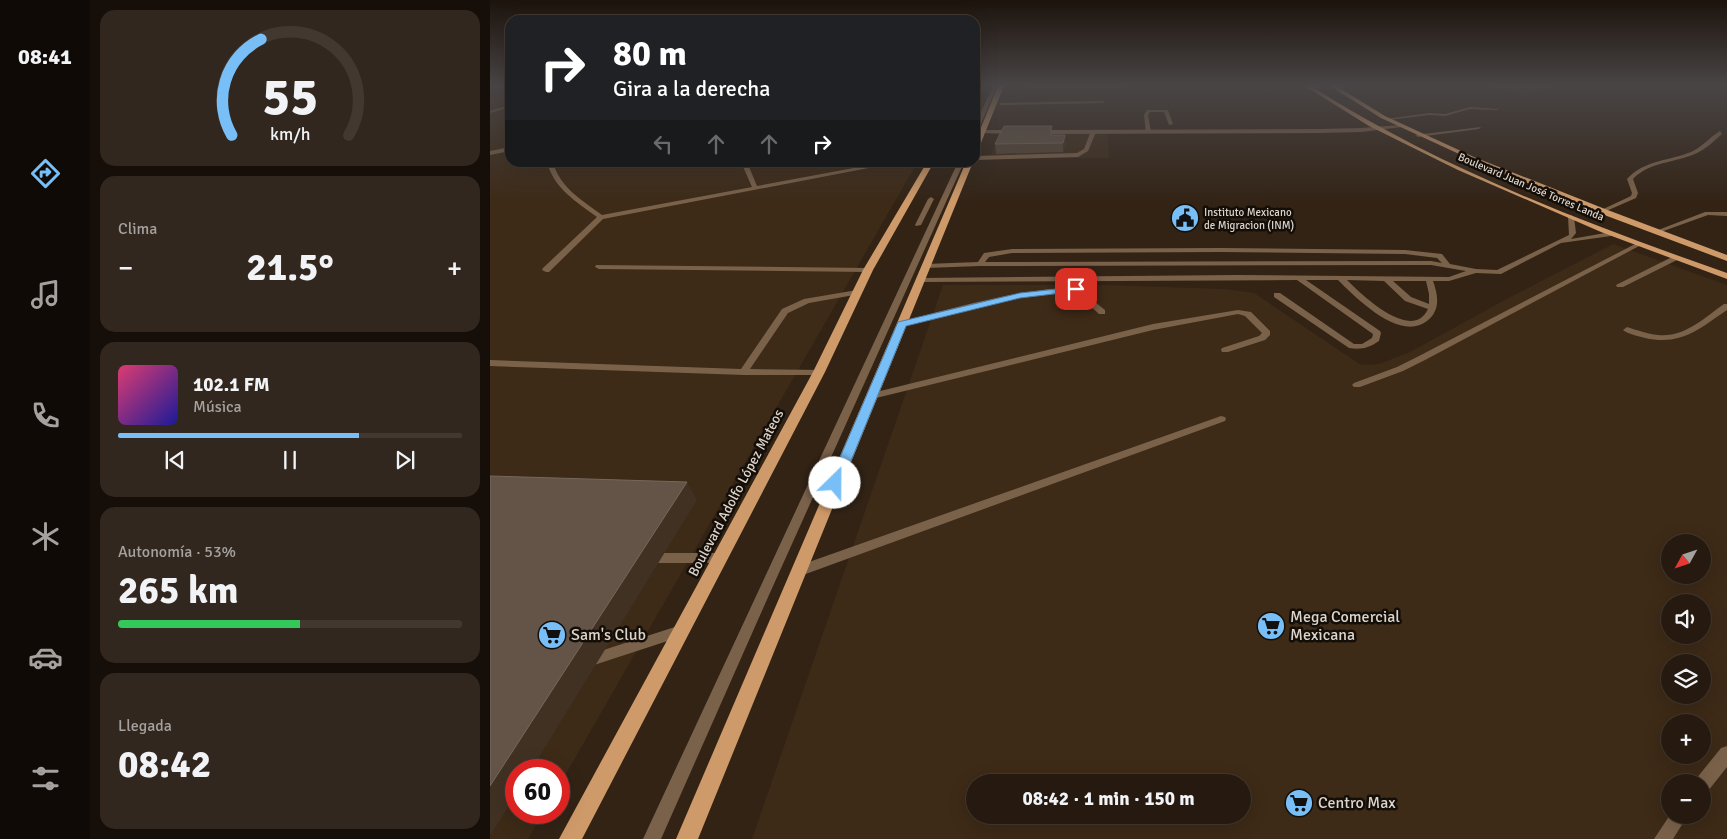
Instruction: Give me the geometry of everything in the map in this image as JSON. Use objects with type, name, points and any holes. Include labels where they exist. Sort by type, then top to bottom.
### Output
[{"type":"main road","points":[[980,139],[985,125]]},
{"type":"main road","name":"Boulevard Juan José Torres Landa","points":[[1373,125],[1452,165],[1571,217],[1611,234],[1727,276]]},
{"type":"main road","name":"Boulevard Juan José Torres Landa","points":[[1400,126],[1602,211],[1727,258]]},
{"type":"main road","name":"Boulevard Adolfo López Mateos","points":[[570,839],[819,372],[868,270],[928,167]]},
{"type":"main road","points":[[688,839],[968,167]]},
{"type":"street","points":[[1147,125],[1148,132]]},
{"type":"street","points":[[1036,132],[1267,132],[1400,126]]},
{"type":"street","points":[[1418,135],[1479,128]]},
{"type":"street","points":[[983,132],[1017,132]]},
{"type":"street","points":[[980,158],[1078,155],[1086,150],[1093,132]]},
{"type":"street","points":[[1602,211],[1634,197],[1635,193],[1630,179],[1633,174],[1642,169],[1694,152],[1720,133]]},
{"type":"street","points":[[490,153],[505,149]]},
{"type":"street","points":[[552,167],[555,178],[562,186],[601,217]]},
{"type":"street","points":[[746,167],[754,188]]},
{"type":"street","points":[[546,270],[601,217],[870,167]]},
{"type":"street","points":[[652,839],[959,167]]},
{"type":"street","points":[[918,225],[931,199]]},
{"type":"street","points":[[1656,232],[1707,213],[1727,214]]},
{"type":"street","points":[[926,266],[1235,262],[1431,263],[1476,271],[1498,272],[1560,242],[1573,233],[1571,217]]},
{"type":"street","points":[[1560,242],[1583,240],[1611,234]]},
{"type":"street","points":[[1358,385],[1422,358],[1639,244]]},
{"type":"street","points":[[980,264],[987,255],[1012,251],[1231,250],[1405,252],[1438,256],[1447,265]]},
{"type":"street","points":[[1231,250],[1235,262],[1236,277]]},
{"type":"street","points":[[1620,285],[1677,258]]},
{"type":"street","points":[[1098,265],[1098,280]]},
{"type":"street","points":[[599,267],[868,270]]},
{"type":"street","points":[[920,280],[1098,280],[1236,277],[1449,279],[1476,271]]},
{"type":"street","points":[[1340,278],[1378,312],[1394,320],[1412,323],[1422,322],[1432,308],[1434,295],[1430,279]]},
{"type":"street","points":[[1277,294],[1352,346],[1368,345],[1376,339],[1377,333],[1300,279]]},
{"type":"street","points":[[1387,279],[1408,299],[1432,308]]},
{"type":"street","points":[[1072,280],[1076,289],[1102,312]]},
{"type":"street","points":[[902,324],[1020,296],[1076,289]]},
{"type":"street","points":[[744,372],[785,311],[807,301],[857,292]]},
{"type":"street","points":[[1628,330],[1654,339],[1673,338],[1693,329],[1727,306]]},
{"type":"street","points":[[872,396],[1154,327],[1238,312],[1248,314],[1267,333],[1262,338],[1225,350]]},
{"type":"street","points":[[490,363],[744,372],[819,372]]},
{"type":"street","points":[[799,571],[1221,419]]},
{"type":"street","points":[[640,558],[720,558]]},
{"type":"street","points":[[579,664],[681,631]]},
{"type":"street","points":[[1711,774],[1727,754]]},
{"type":"street","points":[[1663,839],[1674,824]]},
{"type":"shaded area","points":[[490,125],[505,125],[505,167],[915,167],[570,767],[570,759],[505,759],[505,824],[537,824],[528,839],[490,839]]},
{"type":"shaded area","points":[[998,134],[1108,134],[1109,158],[990,158]]},
{"type":"shaded area","points":[[1613,244],[1727,285],[1727,839],[752,839],[943,285],[1105,285],[1225,289],[1254,293],[1361,365],[1379,364],[1410,352]]},
{"type":"building","points":[[1004,126],[1052,126],[1050,135],[1065,135],[1063,143],[995,144]]},
{"type":"building","name":"Sam's Club","points":[[490,476],[687,482],[507,759],[505,759],[505,763],[490,786]]},
{"type":"place","name":"Instituto Mexicano de Migracion (INM)","points":[[1185,218]]},
{"type":"place","name":"Mega Comercial Mexicana","points":[[1271,626]]},
{"type":"place","name":"Sam's Club","points":[[552,635]]},
{"type":"place","name":"Centro Max","points":[[1299,803]]},
{"type":"route","points":[[835,483],[902,324],[1036,292],[1076,289]]}]
